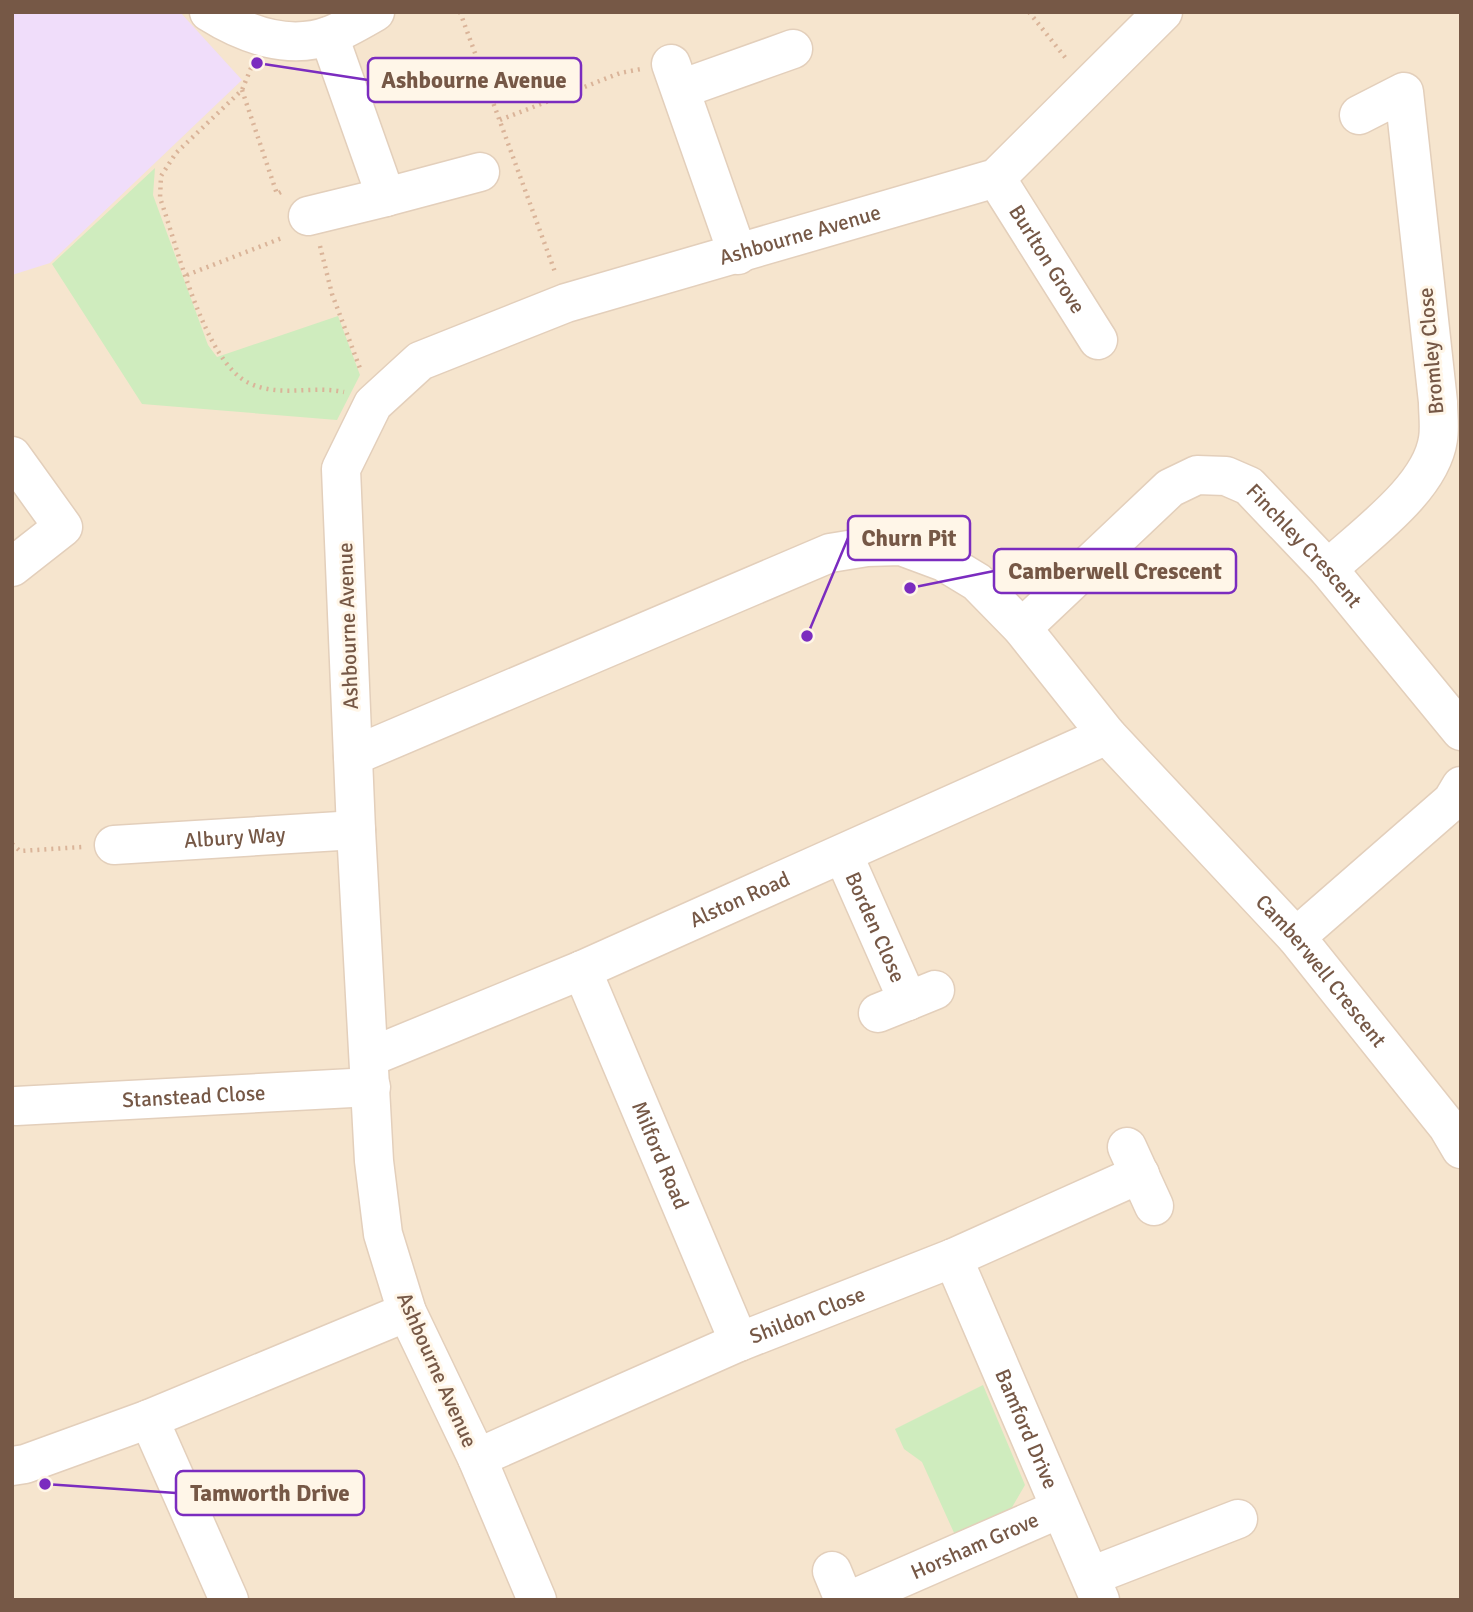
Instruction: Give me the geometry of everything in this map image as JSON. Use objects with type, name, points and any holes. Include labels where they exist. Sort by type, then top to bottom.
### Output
[{"type":"street","points":[[209,12],[232,27],[263,39],[329,36],[375,12]]},
{"type":"street","name":"Ashbourne Avenue","points":[[537,1600],[477,1458],[407,1312],[383,1234],[374,1161],[356,830],[341,469],[373,404],[420,361],[566,303],[996,178],[1163,12]]},
{"type":"street","points":[[329,36],[386,197]]},
{"type":"street","points":[[738,255],[676,76],[793,49]]},
{"type":"street","name":"Bromley Close","points":[[1328,569],[1412,491],[1429,467],[1438,440],[1438,402],[1411,88],[1359,115]]},
{"type":"street","points":[[298,226],[386,197],[480,172]]},
{"type":"street","name":"Burlton Grove","points":[[996,178],[1076,325]]},
{"type":"street","points":[[12,456],[69,535],[12,567]]},
{"type":"street","name":"Finchley Crescent","points":[[1022,628],[1170,488],[1197,475],[1226,476],[1249,486],[1328,569],[1461,730]]},
{"type":"street","name":"Camberwell Crescent","points":[[353,756],[830,553],[867,547],[901,546],[944,562],[977,582],[1022,628],[1107,735],[1296,937],[1448,1127],[1461,1149]]},
{"type":"street","name":"Alston Road","points":[[370,1072],[582,970],[1107,735]]},
{"type":"street","points":[[1296,937],[1451,801],[1461,786]]},
{"type":"street","name":"Albury Way","points":[[136,833],[356,830]]},
{"type":"street","name":"Borden Close","points":[[843,853],[907,1002]]},
{"type":"street","name":"Milford Road","points":[[582,970],[739,1342]]},
{"type":"street","name":"Stanstead Close","points":[[41,1114],[370,1072]]},
{"type":"street","name":"Shildon Close","points":[[477,1458],[739,1342],[953,1258],[1140,1176]]},
{"type":"street","name":"Bamford Drive","points":[[953,1258],[1095,1588]]},
{"type":"street","points":[[12,1466],[25,1464],[149,1419],[407,1312]]},
{"type":"street","points":[[149,1419],[229,1600]]},
{"type":"street","name":"Horsham Grove","points":[[843,1590],[1059,1509]]},
{"type":"street","points":[[1095,1588],[1237,1518]]},
{"type":"path","points":[[460,12],[566,303]]},
{"type":"path","points":[[1029,12],[1088,86]]},
{"type":"path","points":[[263,39],[242,90],[176,153],[161,176],[160,198],[211,342],[227,368],[249,383],[295,393],[328,388],[373,404]]},
{"type":"path","points":[[500,120],[620,73],[676,76]]},
{"type":"path","points":[[187,275],[298,226]]},
{"type":"path","points":[[12,844],[20,851],[136,833]]},
{"type":"shaded area","points":[[12,12],[1461,12],[1461,1600],[12,1600]]},
{"type":"shaded area","points":[[12,12],[180,12],[242,80],[50,263],[12,275]]},
{"type":"green space","points":[[155,168],[153,195],[208,345],[217,357],[338,316],[360,375],[337,420],[142,404],[52,264]]},
{"type":"green space","points":[[983,1385],[1025,1485],[1011,1509],[955,1535],[922,1462],[904,1449],[895,1429]]},
{"type":"place","name":"Ashbourne Avenue","points":[[257,63]]},
{"type":"place","name":"Camberwell Crescent","points":[[910,588]]},
{"type":"place","name":"Churn Pit","points":[[807,636]]},
{"type":"place","name":"Tamworth Drive","points":[[45,1484]]}]
